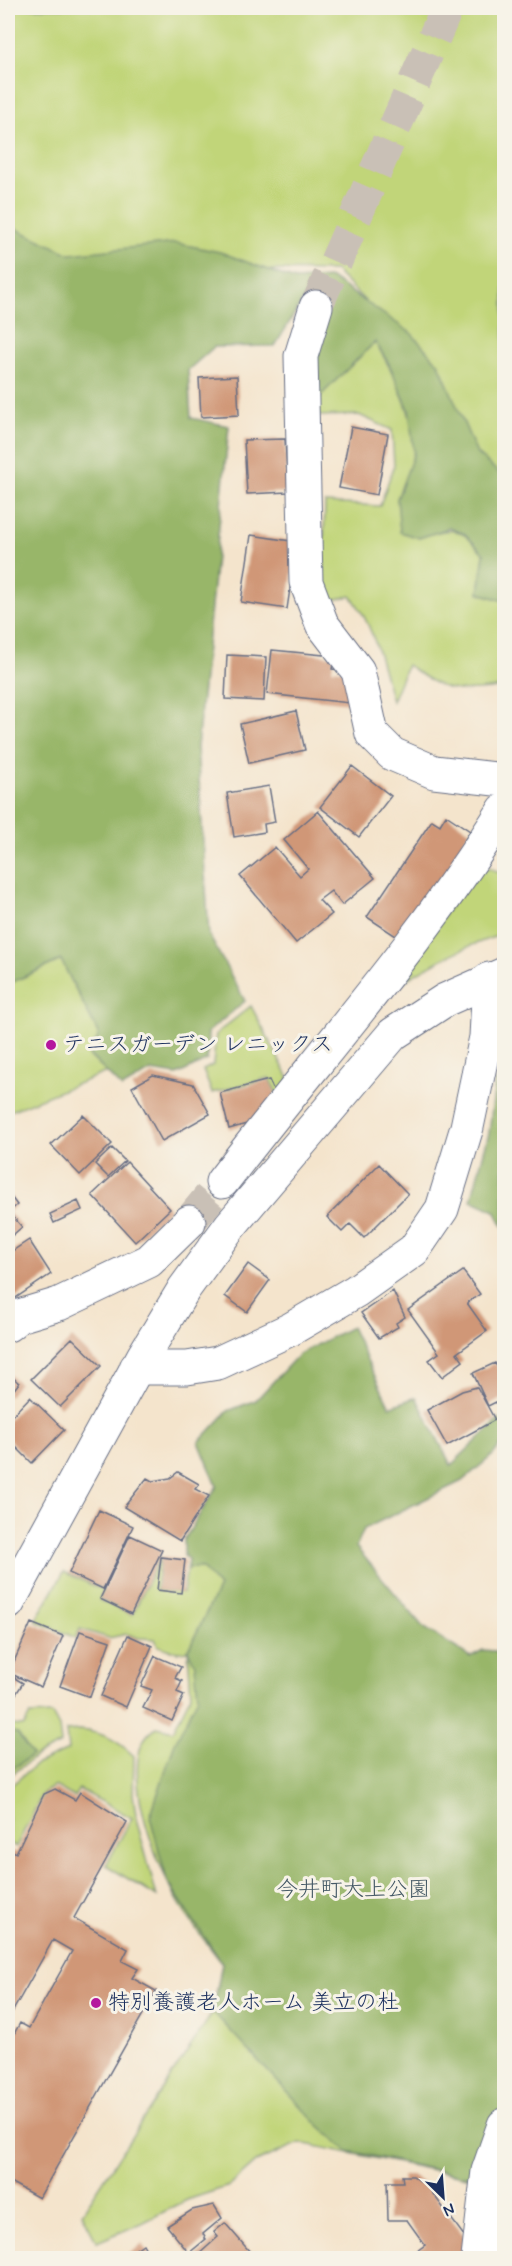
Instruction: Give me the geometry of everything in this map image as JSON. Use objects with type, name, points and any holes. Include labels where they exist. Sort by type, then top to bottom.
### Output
[{"type":"street","points":[[316,307],[301,356],[301,367],[306,582],[322,624],[358,671],[372,734],[392,754],[434,772],[504,780]]},
{"type":"street","points":[[222,1182],[298,1084],[383,983],[472,862],[504,810]]},
{"type":"street","points":[[8,1603],[136,1368],[184,1289],[230,1226],[393,1034],[436,1005],[497,976]]},
{"type":"street","points":[[136,1368],[188,1368],[218,1363],[291,1329],[356,1291],[414,1250],[442,1209],[467,1127],[497,976]]},
{"type":"street","points":[[8,1325],[19,1316],[59,1304],[149,1261],[189,1222]]},
{"type":"street","points":[[478,2259],[488,2171],[504,2125]]},
{"type":"green space","points":[[8,8],[504,8],[504,518],[398,334],[335,271],[257,270],[8,334]]},
{"type":"green space","points":[[8,227],[70,254],[176,243],[220,252],[295,280],[331,278],[411,333],[439,364],[477,454],[504,477],[504,601],[479,593],[484,554],[465,534],[449,528],[419,538],[400,532],[397,499],[414,453],[409,410],[389,364],[375,342],[315,401],[304,298],[275,346],[214,347],[188,370],[191,418],[229,426],[197,747],[209,935],[245,1001],[208,1032],[207,1060],[177,1075],[151,1071],[122,1088],[89,1055],[99,1035],[61,960],[8,984]]},
{"type":"green space","points":[[375,342],[403,397],[413,429],[413,455],[397,499],[419,538],[448,530],[455,531],[462,533],[484,554],[479,593],[504,601],[504,685],[501,687],[466,691],[447,688],[432,682],[407,665],[392,701],[376,646],[359,607],[351,596],[327,601],[323,571],[325,503],[380,506],[394,465],[392,430],[359,415],[318,416],[315,401]]},
{"type":"green space","points":[[482,865],[504,874],[504,934],[440,960],[381,996]]},
{"type":"green space","name":"テニスガーデン レニックス","points":[[61,960],[99,1035],[89,1056],[107,1072],[8,1112],[8,984]]},
{"type":"green space","points":[[251,1006],[292,1084],[280,1100],[269,1078],[212,1093],[203,1070],[213,1065],[216,1034]]},
{"type":"green space","points":[[504,1073],[504,1228],[495,1211],[471,1200],[489,1133],[495,1083]]},
{"type":"green space","name":"今井町大上公園","points":[[351,1327],[390,1407],[416,1397],[451,1465],[504,1415],[504,1441],[493,1455],[462,1481],[364,1529],[356,1547],[423,1627],[470,1657],[483,1650],[504,1652],[504,2046],[500,2057],[504,2087],[500,2119],[482,2180],[348,2151],[315,2122],[213,2012],[222,1963],[167,1881],[150,1817],[174,1745],[198,1697],[195,1665],[188,1650],[219,1587],[202,1568],[187,1568],[188,1559],[184,1556],[184,1540],[217,1486],[199,1442],[228,1411],[256,1400],[299,1354]]},
{"type":"green space","name":"今井町大上公園","points":[[160,1557],[156,1590],[183,1593],[187,1568],[202,1568],[219,1587],[188,1650],[504,1718],[504,2105],[482,2180],[300,2143],[256,2162],[229,2186],[187,2200],[142,2223],[97,2242],[82,2213],[213,2012],[222,1963],[185,1912],[160,1865],[146,1823],[137,1777],[139,1756],[145,1739],[157,1727],[173,1731],[191,1695],[188,1651],[177,1652],[158,1646],[155,1639],[139,1638],[127,1634],[109,1638],[80,1629],[76,1638],[35,1621],[64,1572],[103,1590],[99,1600],[132,1615]]},
{"type":"green space","points":[[52,1714],[59,1727],[61,1744],[36,1756],[8,1777],[8,1725],[24,1726],[30,1715]]},
{"type":"green space","points":[[8,1730],[18,1734],[32,1755],[8,1772]]},
{"type":"green space","points":[[80,1730],[110,1738],[134,1756],[133,1794],[137,1822],[157,1897],[106,1865],[132,1818],[79,1789],[74,1797],[55,1786],[43,1793],[16,1847],[8,1842],[8,1788],[37,1764],[68,1750],[66,1731]]},
{"type":"green space","points":[[504,2147],[504,2222],[492,2222]]},
{"type":"building","points":[[237,376],[239,415],[201,417],[199,378]]},
{"type":"building","points":[[351,427],[388,434],[377,495],[339,488]]},
{"type":"building","points":[[285,439],[288,492],[247,494],[244,440]]},
{"type":"building","points":[[251,535],[297,542],[287,609],[241,602]]},
{"type":"building","points":[[272,650],[334,656],[332,669],[353,671],[350,703],[267,694]]},
{"type":"building","points":[[227,655],[266,657],[264,701],[225,699]]},
{"type":"building","points":[[296,711],[305,750],[249,763],[240,724]]},
{"type":"building","points":[[352,766],[391,796],[359,837],[320,807]]},
{"type":"building","points":[[269,786],[275,822],[264,824],[265,832],[234,837],[227,793]]},
{"type":"building","points":[[318,811],[375,878],[342,905],[331,891],[319,900],[332,914],[296,943],[240,876],[275,847],[300,876],[308,869],[284,840]]},
{"type":"building","points":[[446,815],[470,831],[464,841],[470,845],[405,942],[367,917],[432,820],[440,825]]},
{"type":"building","points":[[153,1075],[193,1084],[210,1114],[162,1141],[132,1087]]},
{"type":"building","points":[[269,1080],[278,1100],[264,1119],[229,1129],[220,1093]]},
{"type":"building","points":[[83,1115],[112,1144],[80,1175],[51,1145]]},
{"type":"building","points":[[112,1148],[125,1161],[108,1177],[95,1164]]},
{"type":"building","points":[[127,1162],[170,1209],[135,1242],[92,1195]]},
{"type":"building","points":[[379,1164],[408,1194],[364,1238],[350,1224],[342,1232],[327,1217]]},
{"type":"building","points":[[8,1193],[17,1205],[8,1213]]},
{"type":"building","points":[[78,1201],[82,1210],[54,1223],[50,1214]]},
{"type":"building","points":[[10,1213],[22,1227],[8,1239],[8,1215]]},
{"type":"building","points":[[29,1240],[51,1274],[8,1303],[8,1254]]},
{"type":"building","points":[[248,1264],[270,1280],[247,1312],[225,1296]]},
{"type":"building","points":[[463,1271],[480,1294],[467,1303],[487,1331],[457,1353],[463,1361],[442,1377],[429,1360],[439,1353],[408,1310]]},
{"type":"building","points":[[393,1291],[405,1317],[396,1323],[398,1327],[379,1338],[361,1313]]},
{"type":"building","points":[[72,1338],[101,1366],[60,1407],[31,1379]]},
{"type":"building","points":[[495,1363],[498,1368],[504,1365],[504,1398],[488,1406],[473,1373]]},
{"type":"building","points":[[8,1373],[19,1383],[8,1397]]},
{"type":"building","points":[[477,1387],[495,1420],[447,1446],[427,1410],[462,1391]]},
{"type":"building","points":[[30,1397],[64,1430],[32,1463],[8,1439],[8,1420]]},
{"type":"building","points":[[178,1472],[199,1484],[195,1489],[209,1496],[180,1541],[124,1507],[147,1478],[152,1481],[170,1478]]},
{"type":"building","points":[[99,1510],[133,1526],[103,1589],[69,1573]]},
{"type":"building","points":[[130,1535],[162,1550],[131,1614],[100,1599]]},
{"type":"building","points":[[161,1557],[185,1560],[181,1593],[157,1590]]},
{"type":"building","points":[[31,1623],[63,1636],[41,1687],[9,1673]]},
{"type":"building","points":[[80,1631],[110,1641],[90,1697],[60,1686]]},
{"type":"building","points":[[128,1635],[152,1646],[126,1707],[101,1696]]},
{"type":"building","points":[[155,1656],[181,1667],[175,1678],[182,1681],[177,1692],[184,1695],[172,1721],[143,1708],[152,1690],[141,1686]]},
{"type":"building","points":[[8,1674],[23,1683],[16,1694],[8,1688]]},
{"type":"building","name":"特別養護老人ホーム 美立の杜","points":[[55,1789],[75,1800],[80,1792],[127,1822],[74,1918],[128,1949],[122,1961],[138,1969],[132,1978],[156,1991],[39,2198],[8,2181],[8,2045],[20,2023],[29,2028],[72,1951],[53,1940],[10,2016],[8,2015],[8,1848],[16,1853],[44,1794]]},
{"type":"building","points":[[402,2176],[413,2176],[428,2187],[473,2248],[459,2258],[419,2258],[414,2253],[425,2245],[407,2220],[388,2220],[387,2182],[403,2182]]},
{"type":"building","points":[[214,2205],[222,2218],[203,2234],[206,2239],[189,2253],[167,2226],[192,2210]]},
{"type":"building","points":[[225,2223],[251,2253],[243,2258],[199,2258],[197,2256],[218,2237],[214,2232]]},
{"type":"building","points":[[143,2244],[151,2258],[123,2258]]},
{"type":"building","points":[[14,2252],[24,2258],[9,2258]]},
{"type":"tunnel","points":[[316,307],[447,8]]},
{"type":"tunnel","points":[[189,1222],[222,1182]]},
{"type":"place","name":"テニスガーデン レニックス","points":[[51,1045]]},
{"type":"place","name":"特別養護老人ホーム 美立の杜","points":[[96,2003]]}]
